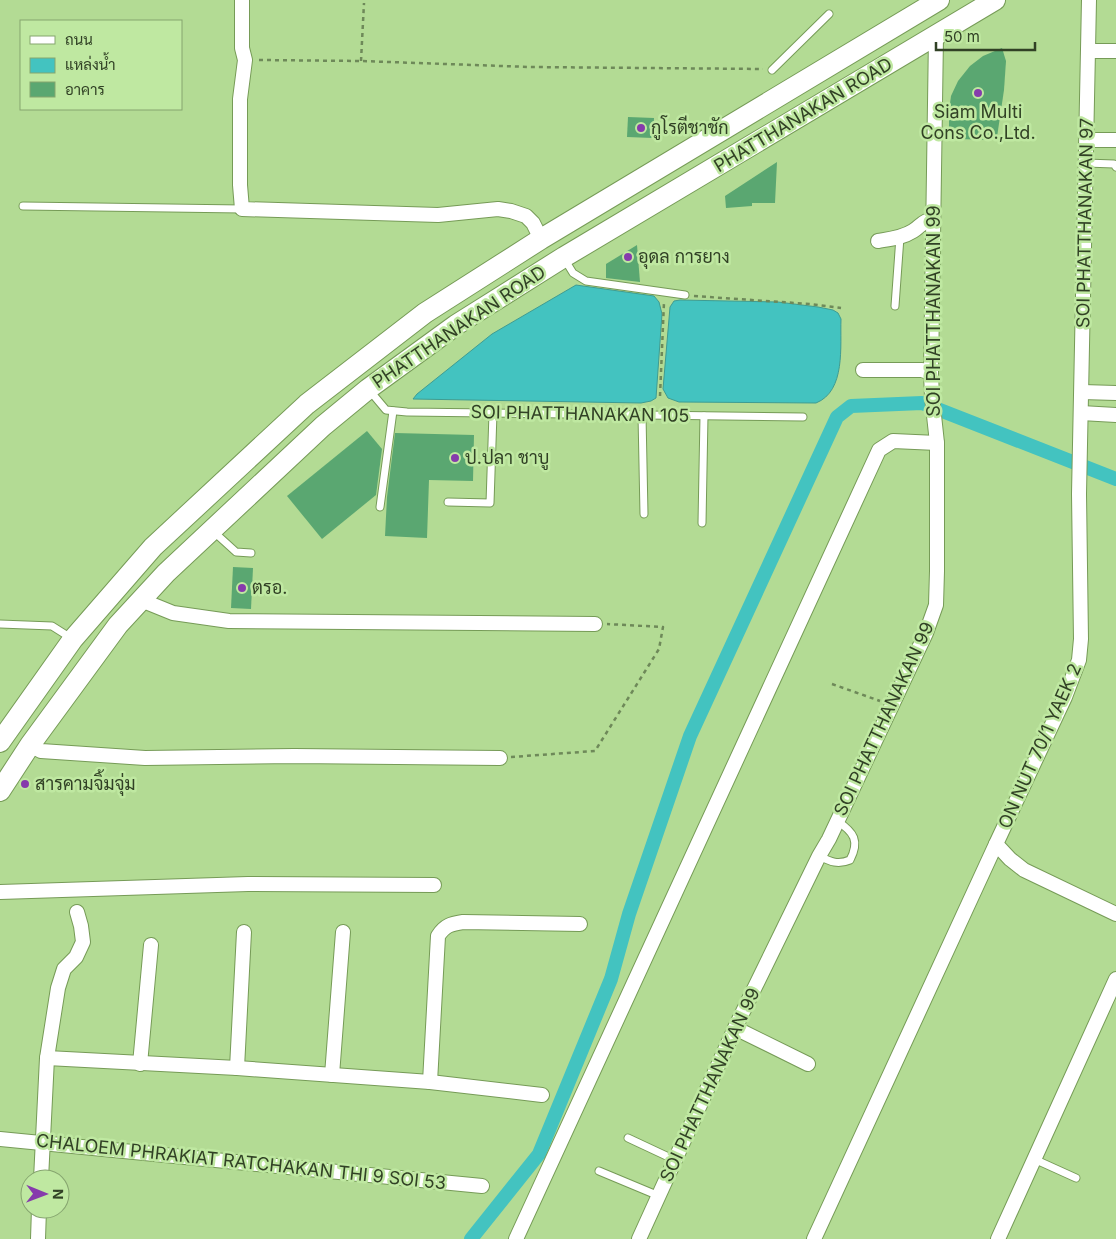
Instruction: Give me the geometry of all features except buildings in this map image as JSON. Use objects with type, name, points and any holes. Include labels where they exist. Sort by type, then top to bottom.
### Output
[{"type":"main road","name":"PHATTHANAKAN ROAD","points":[[0,742],[72,639],[153,547],[307,404],[425,314],[541,239],[940,0]]},
{"type":"main road","name":"PHATTHANAKAN ROAD","points":[[0,792],[30,745],[118,625],[166,573],[323,426],[368,389],[456,325],[564,257],[995,0]]},
{"type":"street","points":[[242,0],[242,48],[245,60],[240,99],[240,185],[242,209],[438,215],[498,209],[511,210],[526,216],[533,223],[541,239]]},
{"type":"street","name":"SOI PHATTHANAKAN 97","points":[[1081,446],[1089,0]]},
{"type":"street","name":"SOI PHATTHANAKAN 99","points":[[638,1239],[735,1028],[837,821],[926,633],[936,605],[937,443],[931,372],[936,36]]},
{"type":"street","points":[[1088,51],[1116,51]]},
{"type":"street","points":[[1086,140],[1116,140]]},
{"type":"street","points":[[878,241],[900,237],[914,230],[924,221],[933,219]]},
{"type":"street","points":[[863,370],[922,370],[931,372]]},
{"type":"street","points":[[1082,392],[1116,392]]},
{"type":"street","points":[[1081,413],[1116,415]]},
{"type":"street","points":[[516,1239],[879,450],[893,441],[937,443]]},
{"type":"street","name":"ON NUT 70/1 YAEK 2","points":[[1081,446],[1079,494],[1081,639],[1079,660],[1065,697],[996,844],[1010,860],[1024,870],[1116,914]]},
{"type":"street","points":[[141,600],[173,613],[229,621],[595,624]]},
{"type":"street","points":[[30,745],[41,751],[144,758],[294,756],[500,758]]},
{"type":"street","points":[[814,1239],[996,844]]},
{"type":"street","points":[[0,892],[248,884],[434,885]]},
{"type":"street","points":[[42,1169],[47,1058],[58,988],[64,969],[76,957],[83,942],[77,912]]},
{"type":"street","points":[[430,1082],[438,936],[442,929],[450,924],[463,922],[580,924]]},
{"type":"street","points":[[237,1068],[244,932]]},
{"type":"street","points":[[332,1075],[343,932]]},
{"type":"street","points":[[140,1064],[151,945]]},
{"type":"street","points":[[998,1239],[1116,979]]},
{"type":"street","points":[[735,1028],[808,1064]]},
{"type":"street","points":[[47,1058],[237,1068],[430,1082],[542,1095]]},
{"type":"street","name":"CHALOEM PHRAKIAT RATCHAKAN THI 9 SOI 53","points":[[0,1139],[482,1186]]},
{"type":"street","points":[[38,1239],[39,1219]]},
{"type":"lane","points":[[772,70],[828,14]]},
{"type":"lane","points":[[1086,163],[1114,164],[1116,166]]},
{"type":"lane","points":[[22,206],[242,209]]},
{"type":"lane","points":[[895,306],[900,237]]},
{"type":"lane","points":[[564,257],[573,273],[586,281],[684,295]]},
{"type":"lane","points":[[368,389],[386,410],[393,411],[380,507]]},
{"type":"lane","name":"SOI PHATTHANAKAN 105","points":[[393,411],[803,417]]},
{"type":"lane","points":[[448,502],[490,503],[493,413]]},
{"type":"lane","points":[[642,415],[644,514]]},
{"type":"lane","points":[[702,523],[704,416]]},
{"type":"lane","points":[[212,530],[236,552],[251,552]]},
{"type":"lane","points":[[0,624],[52,626],[72,639]]},
{"type":"lane","points":[[819,856],[832,863],[842,863],[850,860],[855,851],[855,840],[850,829],[837,821]]},
{"type":"lane","points":[[628,1138],[675,1160]]},
{"type":"lane","points":[[1034,1159],[1076,1178]]},
{"type":"lane","points":[[598,1171],[658,1196]]},
{"type":"path","points":[[361,61],[364,3]]},
{"type":"path","points":[[245,60],[361,61],[530,67],[772,70]]},
{"type":"path","points":[[660,396],[665,293]]},
{"type":"path","points":[[684,295],[841,308]]},
{"type":"path","points":[[500,758],[595,751],[659,649],[663,627],[595,624]]},
{"type":"path","points":[[832,684],[891,705]]},
{"type":"water","points":[[576,285],[654,296],[659,302],[662,314],[656,398],[641,403],[413,399],[492,334]]},
{"type":"water","points":[[674,301],[778,302],[833,310],[838,313],[841,319],[841,354],[837,378],[832,389],[826,397],[816,403],[679,402],[668,398],[663,389],[670,307]]},
{"type":"waterway","points":[[471,1239],[539,1154],[611,979],[629,914],[690,736],[837,417],[851,406],[922,403],[1116,479]]},
{"type":"place","name":"Siam Multi Cons Co.,Ltd.","points":[[978,93]]},
{"type":"place","name":"กูโรตีชาชัก","points":[[641,128]]},
{"type":"place","name":"อุดล การยาง","points":[[628,257]]},
{"type":"place","name":"ป.ปลา ชาบู","points":[[455,458]]},
{"type":"place","name":"ตรอ.","points":[[242,588]]},
{"type":"place","name":"สารคามจิ้มจุ่ม","points":[[25,784]]}]
